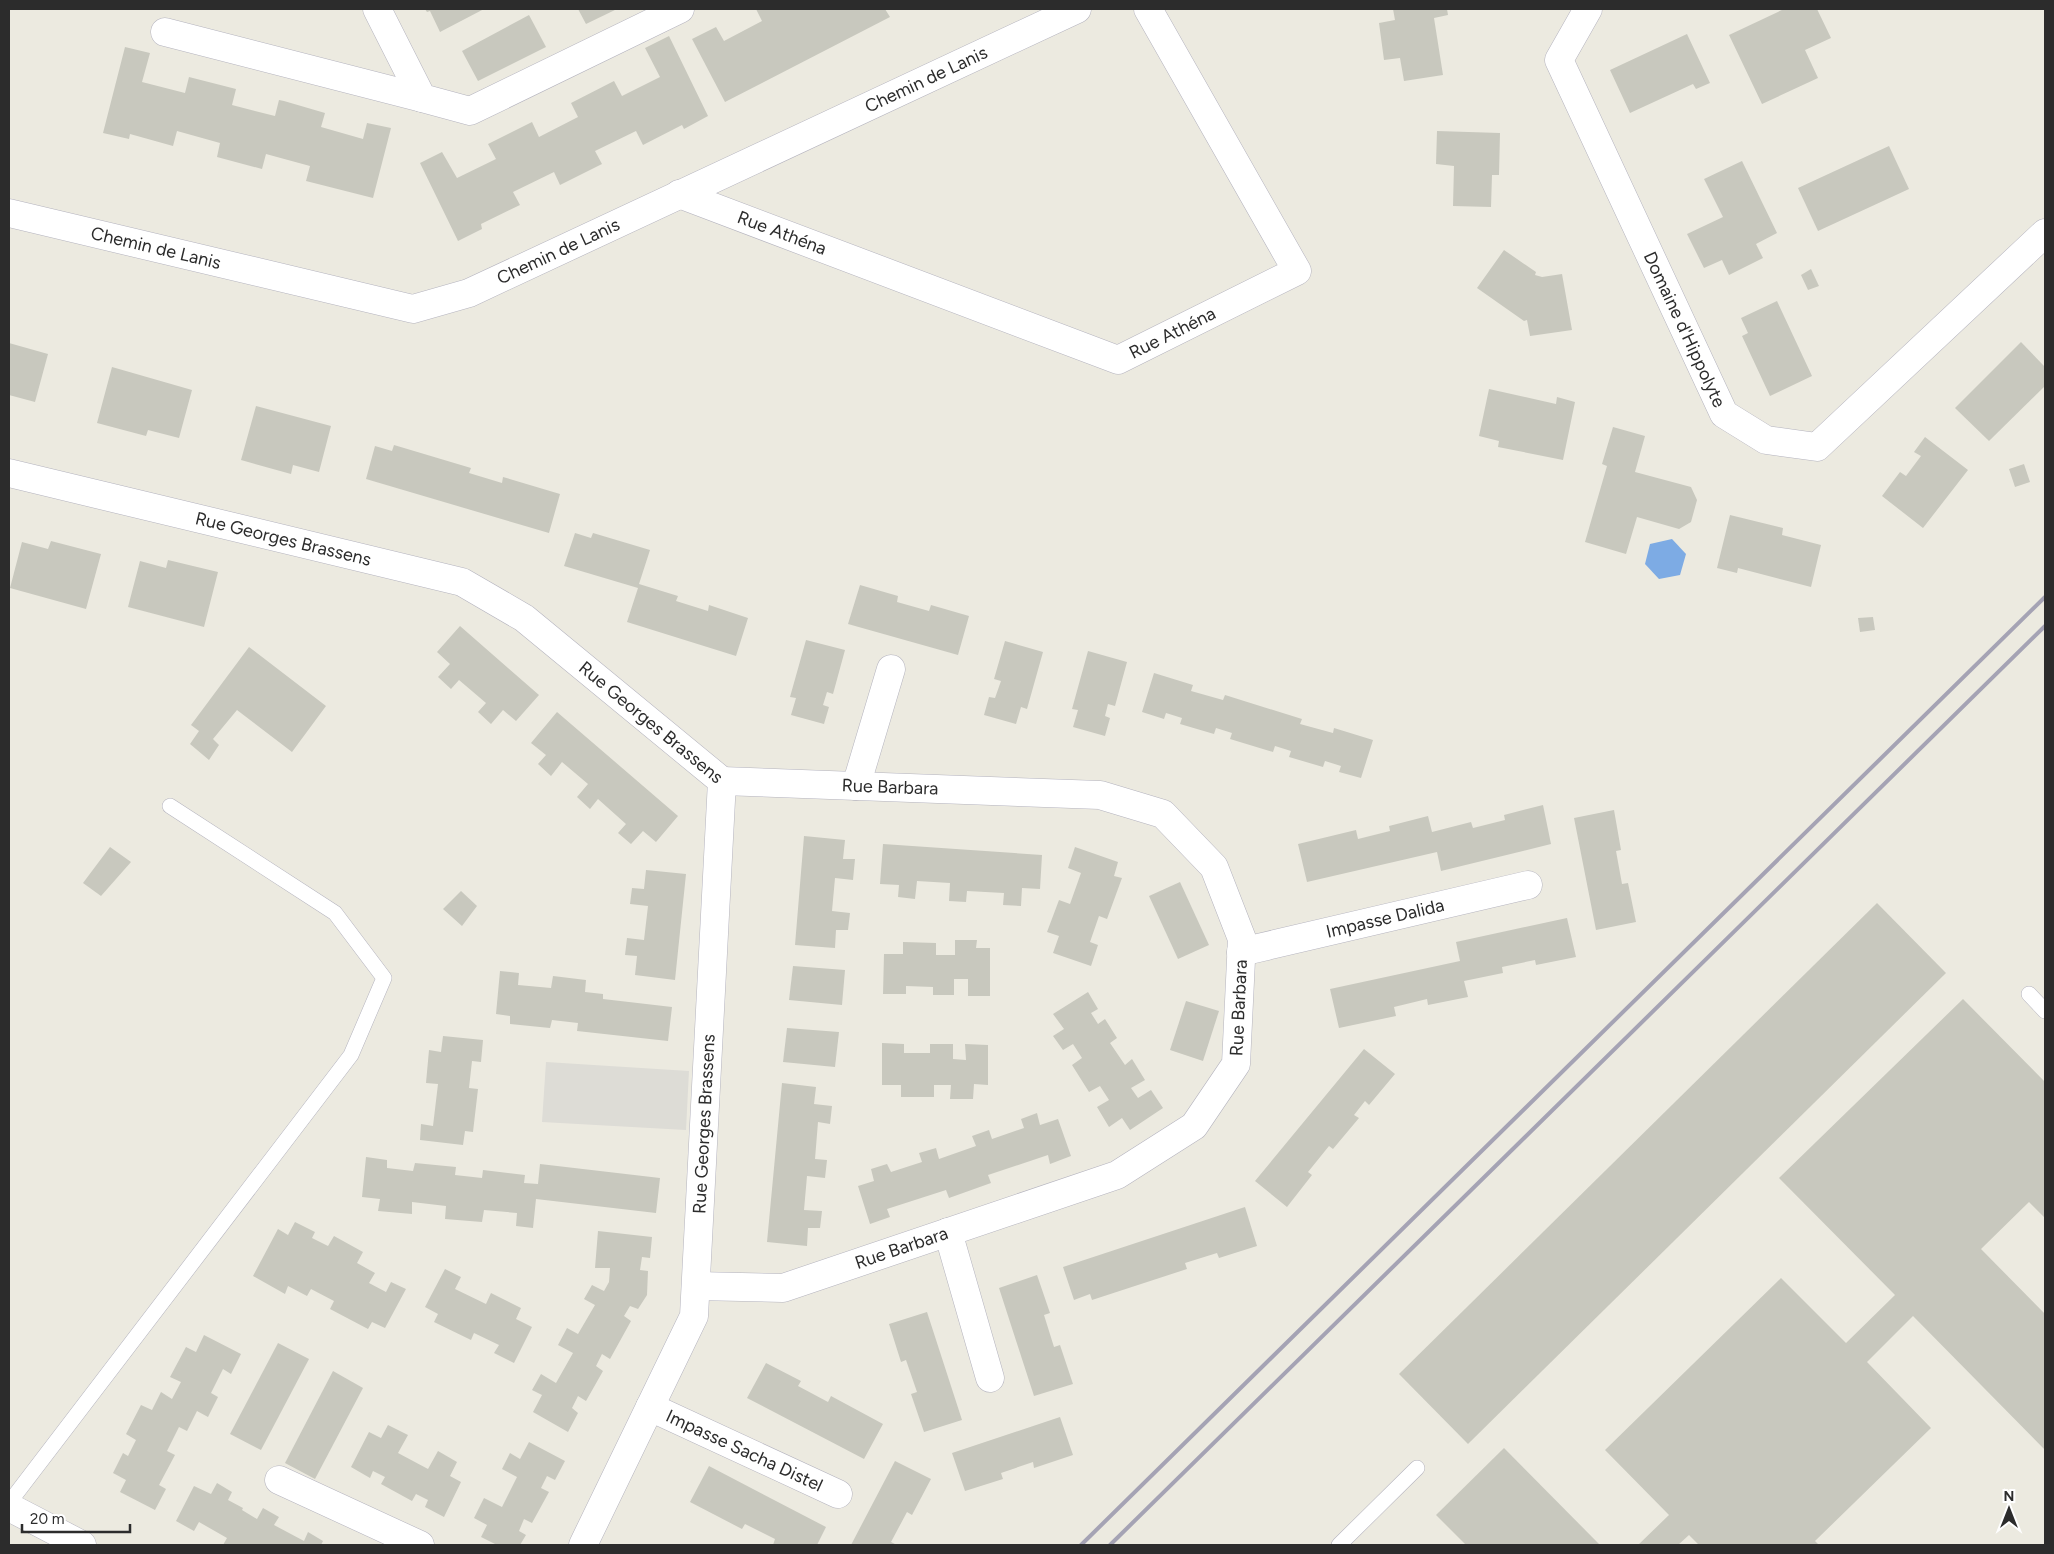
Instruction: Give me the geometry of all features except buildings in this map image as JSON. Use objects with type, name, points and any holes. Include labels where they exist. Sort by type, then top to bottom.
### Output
[{"type":"street","points":[[377,9],[422,98]]},
{"type":"street","points":[[165,32],[470,112],[680,9]]},
{"type":"street","name":"Chemin de Lanis","points":[[9,213],[413,308],[469,293],[1077,9]]},
{"type":"street","name":"Rue Athéna","points":[[679,194],[1118,360],[1297,271],[1148,9]]},
{"type":"street","name":"Domaine d'Hippolyte","points":[[1588,9],[1559,60],[1724,414],[1766,440],[1817,447],[2045,233]]},
{"type":"street","name":"Rue Georges Brassens","points":[[9,473],[462,582],[524,618],[722,781],[694,1316],[583,1545]]},
{"type":"street","points":[[856,786],[891,669]]},
{"type":"street","name":"Rue Barbara","points":[[696,1286],[783,1288],[1117,1175],[1194,1126],[1236,1064],[1242,939],[1214,866],[1163,814],[1100,795],[722,781]]},
{"type":"street","name":"Impasse Dalida","points":[[1241,952],[1528,885]]},
{"type":"street","points":[[948,1232],[990,1378]]},
{"type":"street","name":"Impasse Sacha Distel","points":[[650,1406],[838,1494]]},
{"type":"street","points":[[279,1480],[420,1545]]},
{"type":"street","points":[[9,1507],[82,1545]]},
{"type":"lane","points":[[9,1503],[351,1054],[384,978],[335,913],[170,806]]},
{"type":"lane","points":[[2029,994],[2045,1011]]},
{"type":"lane","points":[[1340,1545],[1417,1468]]},
{"type":"shaded area","points":[[546,1062],[689,1071],[686,1130],[542,1122]]},
{"type":"water","points":[[1672,539],[1686,554],[1680,575],[1659,579],[1645,564],[1650,544]]},
{"type":"railway","points":[[1081,1545],[2045,597]]},
{"type":"railway","points":[[1110,1545],[2045,626]]}]
